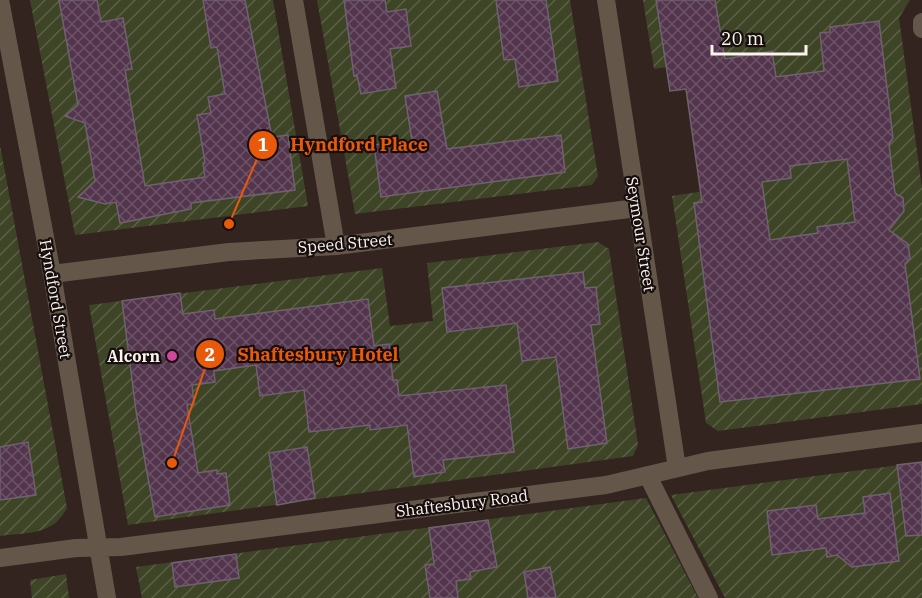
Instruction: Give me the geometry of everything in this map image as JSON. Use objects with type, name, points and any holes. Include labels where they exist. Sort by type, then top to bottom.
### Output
[{"type":"street","name":"Hyndford Street","points":[[0,0],[52,274],[107,598]]},
{"type":"street","points":[[294,0],[336,246]]},
{"type":"street","name":"Seymour Street","points":[[606,0],[677,468]]},
{"type":"street","points":[[922,22],[922,29]]},
{"type":"street","name":"Speed Street","points":[[52,274],[229,252],[336,246],[637,208]]},
{"type":"street","name":"Shaftesbury Road","points":[[0,558],[75,548],[122,547],[595,486],[708,461],[922,433]]},
{"type":"street","points":[[648,476],[709,598]]},
{"type":"green space","points":[[30,0],[273,0],[308,206],[75,235]]},
{"type":"green space","points":[[317,0],[570,0],[598,176],[592,185],[355,214]]},
{"type":"green space","points":[[643,0],[910,0],[899,18],[922,188],[922,404],[718,431],[706,423],[672,196],[791,178],[772,51],[654,69]]},
{"type":"green space","points":[[0,145],[67,508],[54,524],[47,528],[30,533],[0,536]]},
{"type":"green space","points":[[598,242],[609,249],[638,445],[633,456],[128,525],[89,305],[382,268],[390,326],[433,321],[427,263]]},
{"type":"green space","points":[[922,462],[922,598],[725,598],[671,495]]},
{"type":"green space","points":[[646,498],[698,598],[142,598],[136,567]]},
{"type":"green space","points":[[66,574],[69,598],[32,598],[30,580]]},
{"type":"building","points":[[59,0],[97,0],[101,22],[123,18],[132,69],[125,70],[145,186],[205,177],[197,115],[211,113],[208,97],[225,94],[217,47],[211,48],[203,0],[245,0],[272,137],[288,135],[295,190],[191,203],[191,209],[120,223],[116,202],[105,204],[78,197],[95,181],[85,123],[65,116],[78,105]]},
{"type":"building","points":[[344,0],[385,0],[387,12],[406,9],[411,46],[390,49],[396,88],[361,94],[357,75],[354,76]]},
{"type":"building","points":[[496,0],[546,0],[558,81],[519,87],[515,59],[504,60]]},
{"type":"building","points":[[656,0],[715,0],[725,59],[772,51],[776,77],[824,71],[820,33],[830,32],[830,27],[879,21],[893,138],[889,144],[895,193],[903,198],[904,211],[889,230],[908,244],[910,258],[905,264],[920,379],[720,402],[694,203],[702,202],[686,89],[670,91]],"holes":[[[847,159],[855,222],[817,227],[818,233],[770,240],[762,182],[791,178],[790,166]]]},
{"type":"building","points":[[437,91],[447,149],[561,135],[565,172],[381,197],[374,145],[412,141],[405,96]]},
{"type":"building","points":[[583,272],[585,288],[596,287],[600,324],[591,325],[607,443],[568,449],[556,357],[522,361],[517,323],[447,332],[442,288]]},
{"type":"building","points":[[180,293],[183,314],[214,310],[215,319],[368,299],[374,346],[389,344],[393,380],[397,380],[399,396],[506,385],[514,452],[443,460],[445,472],[414,477],[407,425],[370,430],[370,425],[309,432],[304,390],[260,396],[256,365],[214,371],[215,382],[192,385],[194,404],[187,405],[198,473],[217,470],[217,474],[226,473],[230,505],[155,517],[136,411],[122,301]]},
{"type":"building","points":[[28,442],[36,495],[0,500],[0,447]]},
{"type":"building","points":[[307,447],[315,498],[277,505],[269,453]]},
{"type":"building","points":[[922,462],[922,535],[906,536],[897,465]]},
{"type":"building","points":[[890,493],[899,561],[852,567],[837,555],[827,557],[826,548],[772,555],[767,511],[816,505],[818,519],[865,513],[863,497]]},
{"type":"building","points":[[488,520],[497,567],[470,572],[471,579],[456,581],[458,598],[430,598],[425,565],[434,564],[429,528]]},
{"type":"building","points":[[236,554],[239,578],[175,587],[172,563]]},
{"type":"building","points":[[550,567],[556,598],[528,598],[524,572]]},
{"type":"place","name":"Hyndford Place","points":[[229,224]]},
{"type":"place","name":"Alcorn","points":[[172,356]]},
{"type":"place","name":"Shaftesbury Hotel","points":[[172,463]]}]
